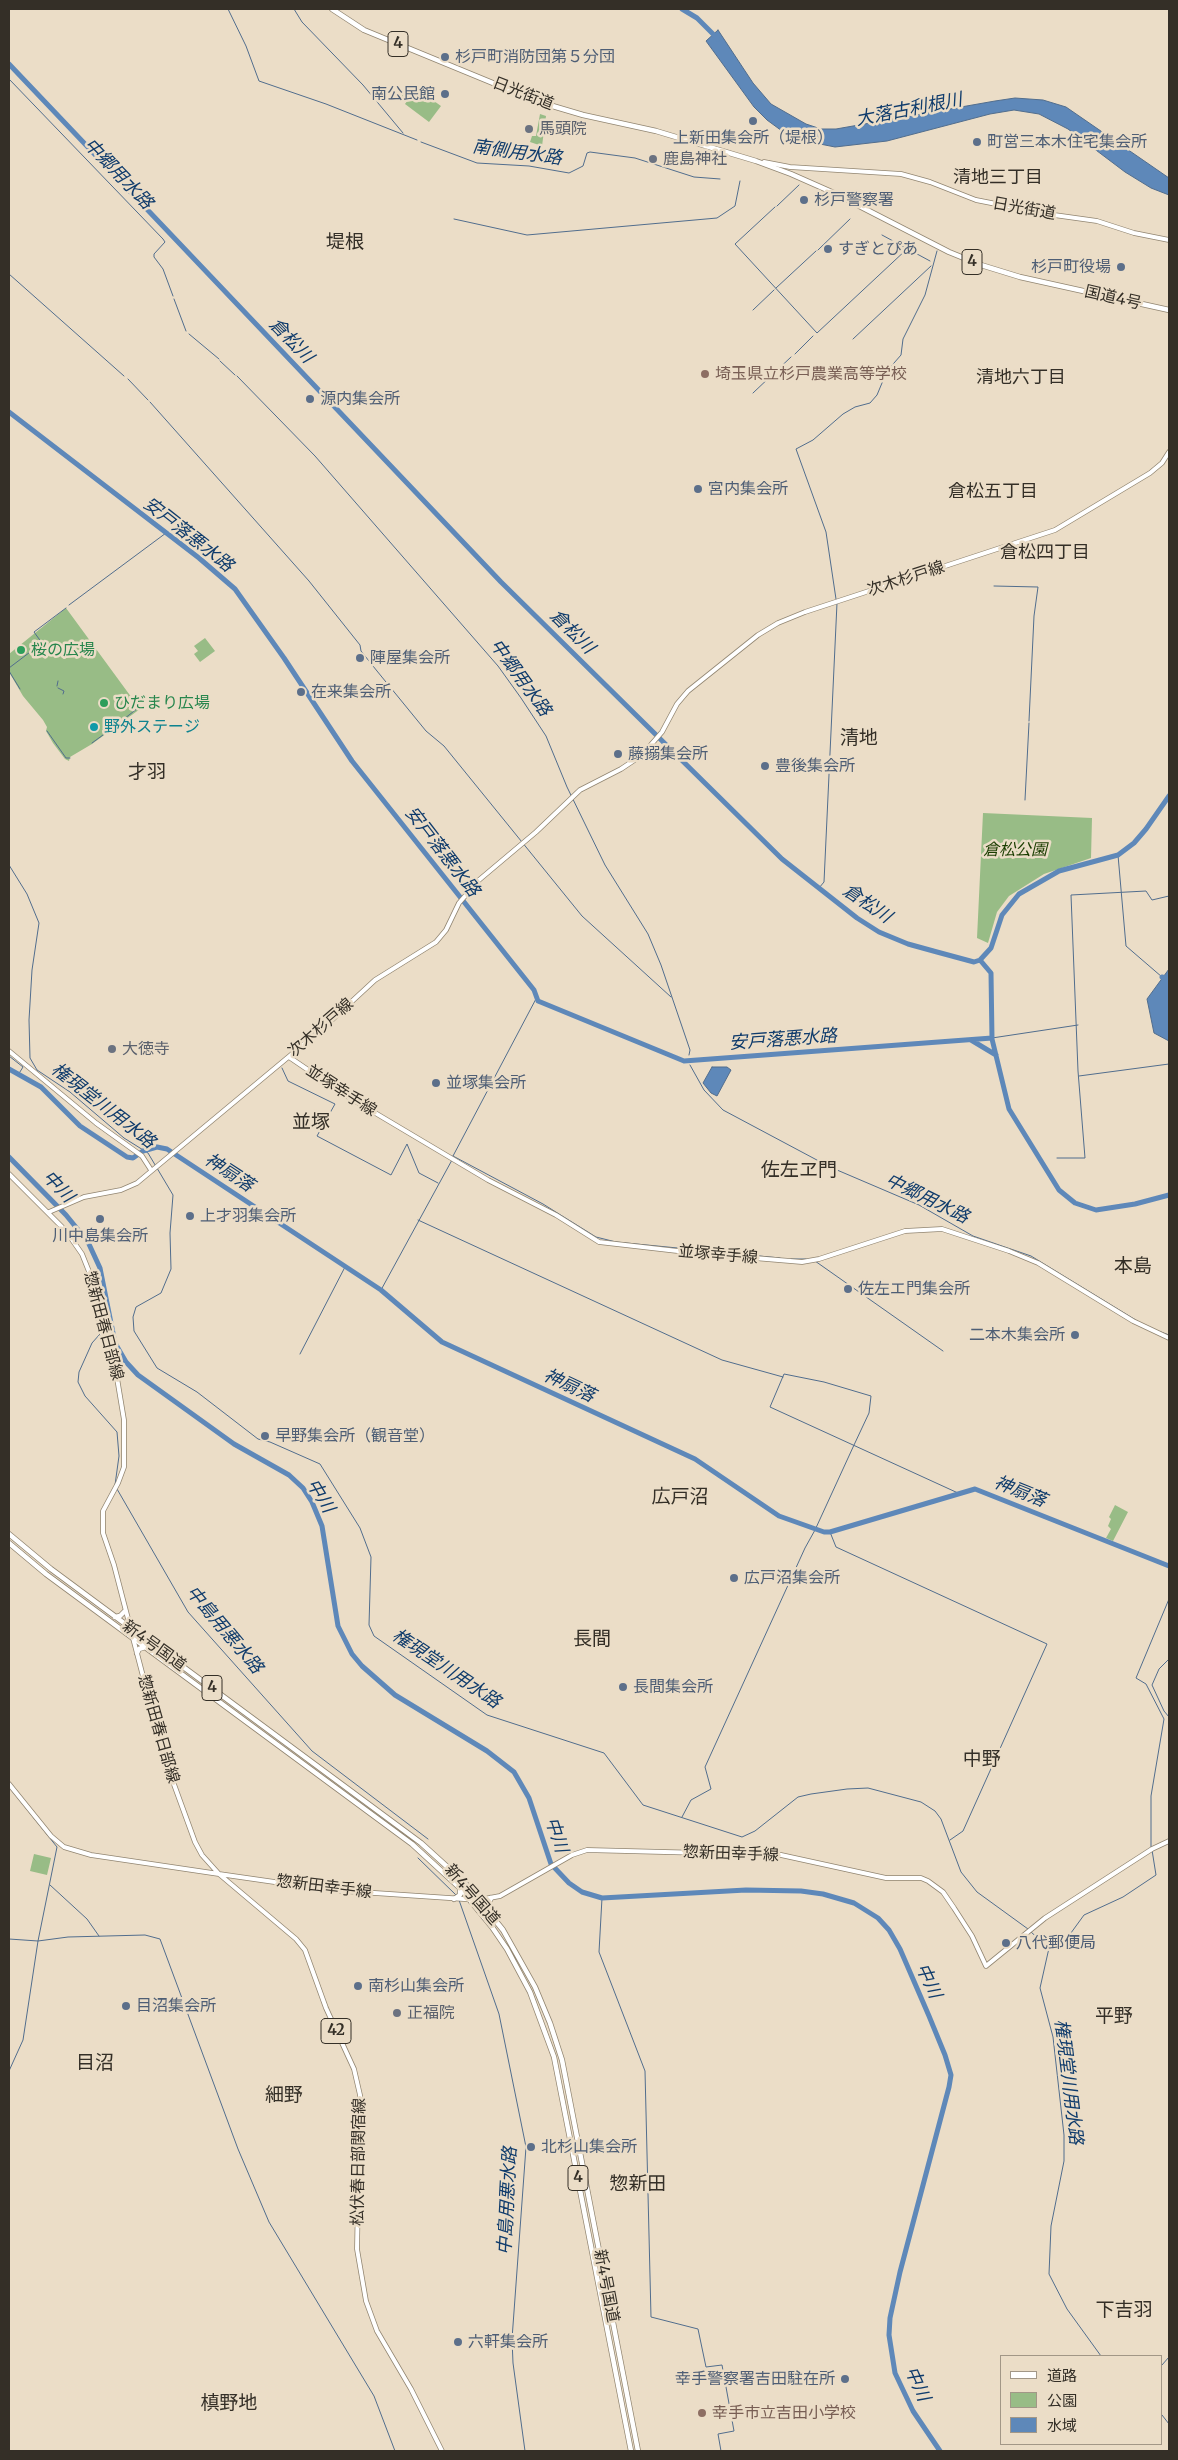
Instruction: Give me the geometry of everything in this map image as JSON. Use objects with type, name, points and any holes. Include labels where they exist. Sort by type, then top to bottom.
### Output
[{"type":"highway","name":"日光街道","points":[[332,9],[364,30],[539,102],[583,115],[649,129],[782,170]]},
{"type":"highway","name":"国道4号","points":[[782,170],[973,262],[1020,277],[1169,310]]},
{"type":"highway","name":"新4号国道","points":[[9,1534],[51,1569],[128,1627],[421,1843],[449,1868],[479,1900],[511,1943],[530,1975],[545,2010],[559,2052],[638,2451]]},
{"type":"highway","name":"新4号国道","points":[[9,1543],[46,1574],[412,1844],[460,1888],[492,1927],[520,1971],[538,2011],[552,2052],[631,2451]]},
{"type":"highway","points":[[115,1617],[120,1616],[124,1612]]},
{"type":"highway","points":[[137,1653],[139,1649],[145,1647]]},
{"type":"highway","points":[[454,1899],[460,1895],[460,1888]]},
{"type":"highway","points":[[488,1911],[488,1904],[491,1898]]},
{"type":"main road","name":"日光街道","points":[[756,161],[790,167],[901,174],[930,182],[974,199],[1048,214],[1097,221],[1134,233],[1169,240]]},
{"type":"main road","points":[[782,170],[790,167],[790,173]]},
{"type":"main road","name":"次木杉戸線","points":[[151,1170],[289,1056],[375,980],[438,940],[446,930],[459,903],[479,880],[536,832],[577,791],[631,763],[654,743],[677,704],[688,691],[758,635],[792,617],[837,601],[1055,530],[1150,473],[1162,463],[1169,452]]},
{"type":"main road","points":[[9,1051],[96,1123],[136,1150],[151,1170],[137,1183],[124,1189],[73,1201],[49,1212],[9,1174]]},
{"type":"main road","name":"並塚幸手線","points":[[289,1056],[345,1095],[488,1180],[556,1215],[599,1242],[695,1254],[802,1262],[819,1259],[905,1231],[942,1229],[1009,1251],[1038,1263],[1132,1321],[1169,1338]]},
{"type":"main road","name":"惣新田春日部線","points":[[49,1212],[74,1242],[86,1262],[94,1290],[100,1328],[116,1372],[124,1420],[125,1458],[116,1486],[102,1510],[101,1524],[164,1758],[178,1800],[199,1850],[219,1874]]},
{"type":"main road","points":[[9,1784],[51,1836],[68,1849],[91,1856],[219,1874]]},
{"type":"main road","name":"惣新田幸手線","points":[[219,1874],[330,1890],[479,1900],[491,1898],[544,1872],[565,1859],[587,1850],[781,1855],[886,1878],[921,1878],[943,1892],[968,1930],[986,1966],[1045,1918],[1152,1849],[1169,1841]]},
{"type":"main road","name":"松伏春日部関宿線","points":[[219,1874],[296,1939],[305,1950],[326,2008],[354,2069],[361,2100],[357,2249],[363,2292],[377,2331],[411,2389],[442,2451]]},
{"type":"green space","points":[[410,84],[441,106],[429,122],[405,104],[407,101],[401,96]]},
{"type":"green space","points":[[540,114],[546,116],[542,146],[530,142],[532,136],[536,136]]},
{"type":"green space","points":[[66,608],[140,709],[92,744],[70,757],[69,761],[65,759],[53,743],[46,731],[47,727],[43,720],[23,696],[9,672],[9,654]]},
{"type":"green space","points":[[205,638],[215,651],[200,662],[194,654],[198,651],[194,646]]},
{"type":"green space","name":"倉松公園","points":[[983,813],[1092,818],[1091,858],[1044,874],[1009,896],[997,912],[988,943],[977,938]]},
{"type":"green space","points":[[1115,1505],[1128,1512],[1113,1541],[1106,1538],[1111,1529],[1108,1526],[1111,1519],[1109,1517]]},
{"type":"green space","points":[[34,1854],[51,1858],[47,1875],[30,1871]]},
{"type":"water","points":[[718,30],[753,83],[771,104],[806,124],[821,129],[836,129],[1015,98],[1043,100],[1066,107],[1169,178],[1169,195],[1151,188],[1125,172],[1068,129],[1039,114],[1014,110],[990,114],[887,141],[835,147],[805,141],[782,131],[754,107],[706,41]]},
{"type":"water","points":[[1169,969],[1169,1041],[1154,1033],[1147,999]]},
{"type":"water","points":[[712,1067],[727,1067],[731,1070],[717,1096],[711,1093],[703,1083]]},
{"type":"waterway","points":[[228,9],[246,46],[259,81],[326,104],[417,140]]},
{"type":"waterway","name":"南側用水路","points":[[294,9],[302,22],[363,85],[403,133]]},
{"type":"waterway","name":"大落古利根川","points":[[682,9],[697,18],[718,39]]},
{"type":"waterway","name":"倉松川","points":[[9,64],[501,582],[782,859],[857,918],[879,932],[908,944],[974,962],[980,960],[991,948],[1002,915],[1019,894],[1059,871],[1118,855],[1134,843],[1169,796]]},
{"type":"waterway","name":"中郷用水路","points":[[9,79],[163,239],[165,242],[154,254],[154,257],[163,269],[173,296]]},
{"type":"waterway","name":"南側用水路","points":[[421,142],[477,163],[529,166],[569,173],[583,166],[587,153],[590,152],[635,158],[694,177],[720,179]]},
{"type":"waterway","points":[[454,219],[527,235],[717,218],[735,206],[740,181]]},
{"type":"waterway","points":[[777,206],[799,185]]},
{"type":"waterway","points":[[775,207],[735,244],[817,333],[907,249]]},
{"type":"waterway","points":[[818,250],[850,219]]},
{"type":"waterway","points":[[882,235],[930,261]]},
{"type":"waterway","points":[[776,288],[816,251]]},
{"type":"waterway","points":[[836,599],[826,532],[796,449],[813,440],[843,414],[855,407],[870,403],[877,395],[887,371],[901,355],[903,339],[925,295],[937,251]]},
{"type":"waterway","points":[[853,339],[931,266]]},
{"type":"waterway","points":[[9,274],[124,376]]},
{"type":"waterway","points":[[753,310],[774,290]]},
{"type":"waterway","name":"中郷用水路","points":[[174,299],[186,331]]},
{"type":"waterway","name":"中郷用水路","points":[[189,334],[219,359]]},
{"type":"waterway","points":[[795,354],[813,336]]},
{"type":"waterway","points":[[753,393],[791,357]]},
{"type":"waterway","name":"中郷用水路","points":[[220,361],[235,375]]},
{"type":"waterway","name":"中郷用水路","points":[[237,376],[315,456],[498,666],[521,698],[546,736],[567,787],[605,865],[648,934],[661,965],[690,1050],[689,1055]]},
{"type":"waterway","points":[[128,379],[148,400]]},
{"type":"waterway","points":[[150,402],[309,581],[360,645],[361,651],[377,671],[426,731],[444,746],[582,916],[671,997]]},
{"type":"waterway","name":"安戸落悪水路","points":[[9,412],[199,558],[235,589],[284,658],[352,761],[534,990],[538,1001],[684,1061],[992,1038]]},
{"type":"waterway","points":[[69,605],[166,533]]},
{"type":"waterway","points":[[994,586],[1038,587],[1034,616],[1029,721]]},
{"type":"waterway","points":[[819,888],[824,882],[837,603]]},
{"type":"waterway","points":[[9,668],[42,643],[34,632],[66,608]]},
{"type":"waterway","points":[[9,671],[20,689]]},
{"type":"waterway","points":[[57,686],[58,681]]},
{"type":"waterway","points":[[58,688],[64,691],[63,694]]},
{"type":"waterway","points":[[106,733],[138,708]]},
{"type":"waterway","points":[[1025,800],[1029,723]]},
{"type":"waterway","points":[[47,731],[66,758],[70,758]]},
{"type":"waterway","points":[[92,743],[103,735]]},
{"type":"waterway","points":[[1118,855],[1126,946],[1162,977]]},
{"type":"waterway","name":"権現堂川用水路","points":[[9,865],[27,894],[39,923],[32,970],[29,1020],[30,1058],[37,1070],[70,1092],[124,1138],[148,1153],[173,1195],[170,1233],[171,1269],[161,1293],[136,1307],[133,1317],[134,1331],[157,1368],[197,1392],[258,1439],[270,1442],[320,1464],[360,1528],[371,1557],[369,1625],[374,1636],[487,1715],[604,1753],[643,1805],[742,1837],[755,1831],[798,1797],[811,1794],[868,1788],[921,1802],[935,1811],[941,1819],[961,1872],[977,1892],[1028,1929]]},
{"type":"waterway","points":[[1057,1158],[1085,1158],[1078,1071],[1071,895],[1146,891],[1152,900],[1169,896]]},
{"type":"waterway","name":"安戸落悪水路","points":[[980,960],[991,973],[992,1039],[1009,1109],[1059,1190],[1075,1203],[1096,1210],[1135,1204],[1169,1195]]},
{"type":"waterway","points":[[1162,977],[1169,979]]},
{"type":"waterway","points":[[453,1156],[537,997]]},
{"type":"waterway","points":[[992,1038],[1078,1025]]},
{"type":"waterway","name":"安戸落悪水路","points":[[971,1040],[996,1055]]},
{"type":"waterway","points":[[9,1056],[23,1067],[18,1075]]},
{"type":"waterway","points":[[1079,1076],[1169,1064]]},
{"type":"waterway","name":"中郷用水路","points":[[690,1065],[704,1090],[723,1110],[830,1167],[919,1205],[973,1236],[1031,1256],[1139,1322]]},
{"type":"waterway","points":[[282,1068],[288,1081],[335,1104],[317,1136],[391,1175],[407,1144],[419,1173],[438,1183]]},
{"type":"waterway","name":"神扇落","points":[[9,1069],[41,1087],[80,1126],[127,1157],[133,1158],[143,1151],[157,1147],[167,1149],[381,1290],[442,1342],[695,1459],[779,1516],[824,1532],[830,1532],[975,1489],[1169,1566]]},
{"type":"waterway","points":[[453,1156],[543,1204],[596,1237],[616,1242],[780,1258]]},
{"type":"waterway","name":"中川","points":[[9,1157],[66,1215],[88,1242],[100,1268],[115,1343],[126,1362],[138,1375],[234,1444],[289,1475],[303,1488],[312,1502],[322,1526],[338,1626],[352,1654],[362,1666],[395,1695],[487,1751],[514,1772],[529,1798],[551,1864],[569,1883],[582,1892],[602,1898],[746,1890],[801,1891],[823,1894],[854,1903],[878,1918],[889,1930],[900,1949],[929,2016],[951,2075],[900,2272],[890,2318],[889,2335],[895,2373],[913,2411],[940,2451]]},
{"type":"waterway","points":[[381,1290],[452,1160]]},
{"type":"waterway","points":[[418,1220],[722,1360],[783,1377]]},
{"type":"waterway","points":[[791,1259],[806,1259]]},
{"type":"waterway","points":[[815,1261],[943,1351]]},
{"type":"waterway","points":[[300,1354],[345,1267]]},
{"type":"waterway","name":"中島用悪水路","points":[[104,1331],[110,1327]]},
{"type":"waterway","name":"中郷用水路","points":[[1158,1331],[1169,1335]]},
{"type":"waterway","name":"中島用悪水路","points":[[100,1334],[92,1343],[79,1372],[78,1382],[85,1396],[117,1432],[119,1456],[115,1485]]},
{"type":"waterway","points":[[682,1817],[691,1800],[711,1789],[705,1767],[805,1548],[815,1530],[854,1445],[869,1413],[871,1396],[824,1382],[784,1374],[770,1407],[958,1493]]},
{"type":"waterway","name":"中島用悪水路","points":[[117,1489],[188,1612],[312,1751],[428,1839]]},
{"type":"waterway","points":[[830,1532],[836,1547],[1047,1644],[963,1831],[950,1840]]},
{"type":"waterway","points":[[1151,1847],[1151,1796],[1164,1719],[1146,1684],[1136,1678],[1169,1599]]},
{"type":"waterway","points":[[1169,1659],[1159,1669],[1152,1685],[1164,1711],[1169,1717]]},
{"type":"waterway","points":[[9,1787],[57,1847],[38,1941],[23,2040],[9,2071]]},
{"type":"waterway","points":[[1050,1949],[1060,1948],[1084,1915],[1123,1897],[1156,1875],[1152,1850]]},
{"type":"waterway","name":"中島用悪水路","points":[[418,1858],[456,1895]]},
{"type":"waterway","points":[[50,1885],[87,1919],[99,1936]]},
{"type":"waterway","points":[[602,1898],[599,1952],[645,2071],[651,2317],[698,2329],[706,2367],[722,2365],[734,2431],[718,2434],[721,2451]]},
{"type":"waterway","name":"中島用悪水路","points":[[459,1900],[499,2014],[526,2147],[512,2339],[513,2363],[525,2451]]},
{"type":"waterway","name":"権現堂川用水路","points":[[1031,1932],[1049,1948]]},
{"type":"waterway","points":[[9,1939],[38,1941],[68,1937],[145,1935],[160,1939],[238,2149],[269,2222],[374,2396],[395,2451]]},
{"type":"waterway","name":"権現堂川用水路","points":[[1049,1948],[1040,1988],[1053,2037],[1064,2135],[1064,2161],[1051,2226],[1049,2274],[1067,2309],[1100,2355]]},
{"type":"waterway","points":[[1163,2364],[1169,2357]]},
{"type":"waterway","name":"権現堂川用水路","points":[[1163,2416],[1169,2424]]},
{"type":"place","name":"杉戸町消防団第５分団","points":[[445,57]]},
{"type":"place","name":"南公民館","points":[[445,94]]},
{"type":"place","name":"上新田集会所（堤根）","points":[[753,121]]},
{"type":"place","name":"馬頭院","points":[[529,129]]},
{"type":"place","name":"町営三本木住宅集会所","points":[[977,142]]},
{"type":"place","name":"鹿島神社","points":[[653,159]]},
{"type":"place","name":"杉戸警察署","points":[[804,200]]},
{"type":"place","name":"すぎとぴあ","points":[[828,249]]},
{"type":"place","name":"杉戸町役場","points":[[1121,267]]},
{"type":"place","name":"埼玉県立杉戸農業高等学校","points":[[705,374]]},
{"type":"place","name":"源内集会所","points":[[310,399]]},
{"type":"place","name":"宮内集会所","points":[[698,489]]},
{"type":"place","name":"桜の広場","points":[[21,650]]},
{"type":"place","name":"陣屋集会所","points":[[360,658]]},
{"type":"place","name":"在来集会所","points":[[301,692]]},
{"type":"place","name":"ひだまり広場","points":[[104,703]]},
{"type":"place","name":"野外ステージ","points":[[94,727]]},
{"type":"place","name":"藤搦集会所","points":[[618,754]]},
{"type":"place","name":"豊後集会所","points":[[765,766]]},
{"type":"place","name":"大徳寺","points":[[112,1049]]},
{"type":"place","name":"並塚集会所","points":[[436,1083]]},
{"type":"place","name":"上才羽集会所","points":[[190,1216]]},
{"type":"place","name":"川中島集会所","points":[[100,1219]]},
{"type":"place","name":"佐左エ門集会所","points":[[848,1289]]},
{"type":"place","name":"二本木集会所","points":[[1075,1335]]},
{"type":"place","name":"早野集会所（観音堂）","points":[[265,1436]]},
{"type":"place","name":"広戸沼集会所","points":[[734,1578]]},
{"type":"place","name":"長間集会所","points":[[623,1687]]},
{"type":"place","name":"八代郵便局","points":[[1006,1943]]},
{"type":"place","name":"南杉山集会所","points":[[358,1986]]},
{"type":"place","name":"目沼集会所","points":[[126,2006]]},
{"type":"place","name":"正福院","points":[[397,2013]]},
{"type":"place","name":"北杉山集会所","points":[[531,2147]]},
{"type":"place","name":"六軒集会所","points":[[458,2342]]},
{"type":"place","name":"幸手警察署吉田駐在所","points":[[845,2379]]},
{"type":"place","name":"幸手市立吉田小学校","points":[[702,2413]]},
{"type":"district","name":"清地三丁目","points":[[998,178]]},
{"type":"district","name":"堤根","points":[[345,243]]},
{"type":"district","name":"清地六丁目","points":[[1021,378]]},
{"type":"district","name":"倉松五丁目","points":[[993,492]]},
{"type":"district","name":"倉松四丁目","points":[[1045,553]]},
{"type":"district","name":"清地","points":[[859,739]]},
{"type":"district","name":"才羽","points":[[147,773]]},
{"type":"district","name":"並塚","points":[[311,1123]]},
{"type":"district","name":"佐左ヱ門","points":[[799,1171]]},
{"type":"district","name":"本島","points":[[1133,1267]]},
{"type":"district","name":"広戸沼","points":[[680,1498]]},
{"type":"district","name":"長間","points":[[592,1640]]},
{"type":"district","name":"中野","points":[[982,1760]]},
{"type":"district","name":"平野","points":[[1114,2017]]},
{"type":"district","name":"目沼","points":[[95,2064]]},
{"type":"district","name":"細野","points":[[284,2096]]},
{"type":"district","name":"惣新田","points":[[638,2185]]},
{"type":"district","name":"下吉羽","points":[[1124,2311]]},
{"type":"district","name":"槙野地","points":[[229,2404]]}]
